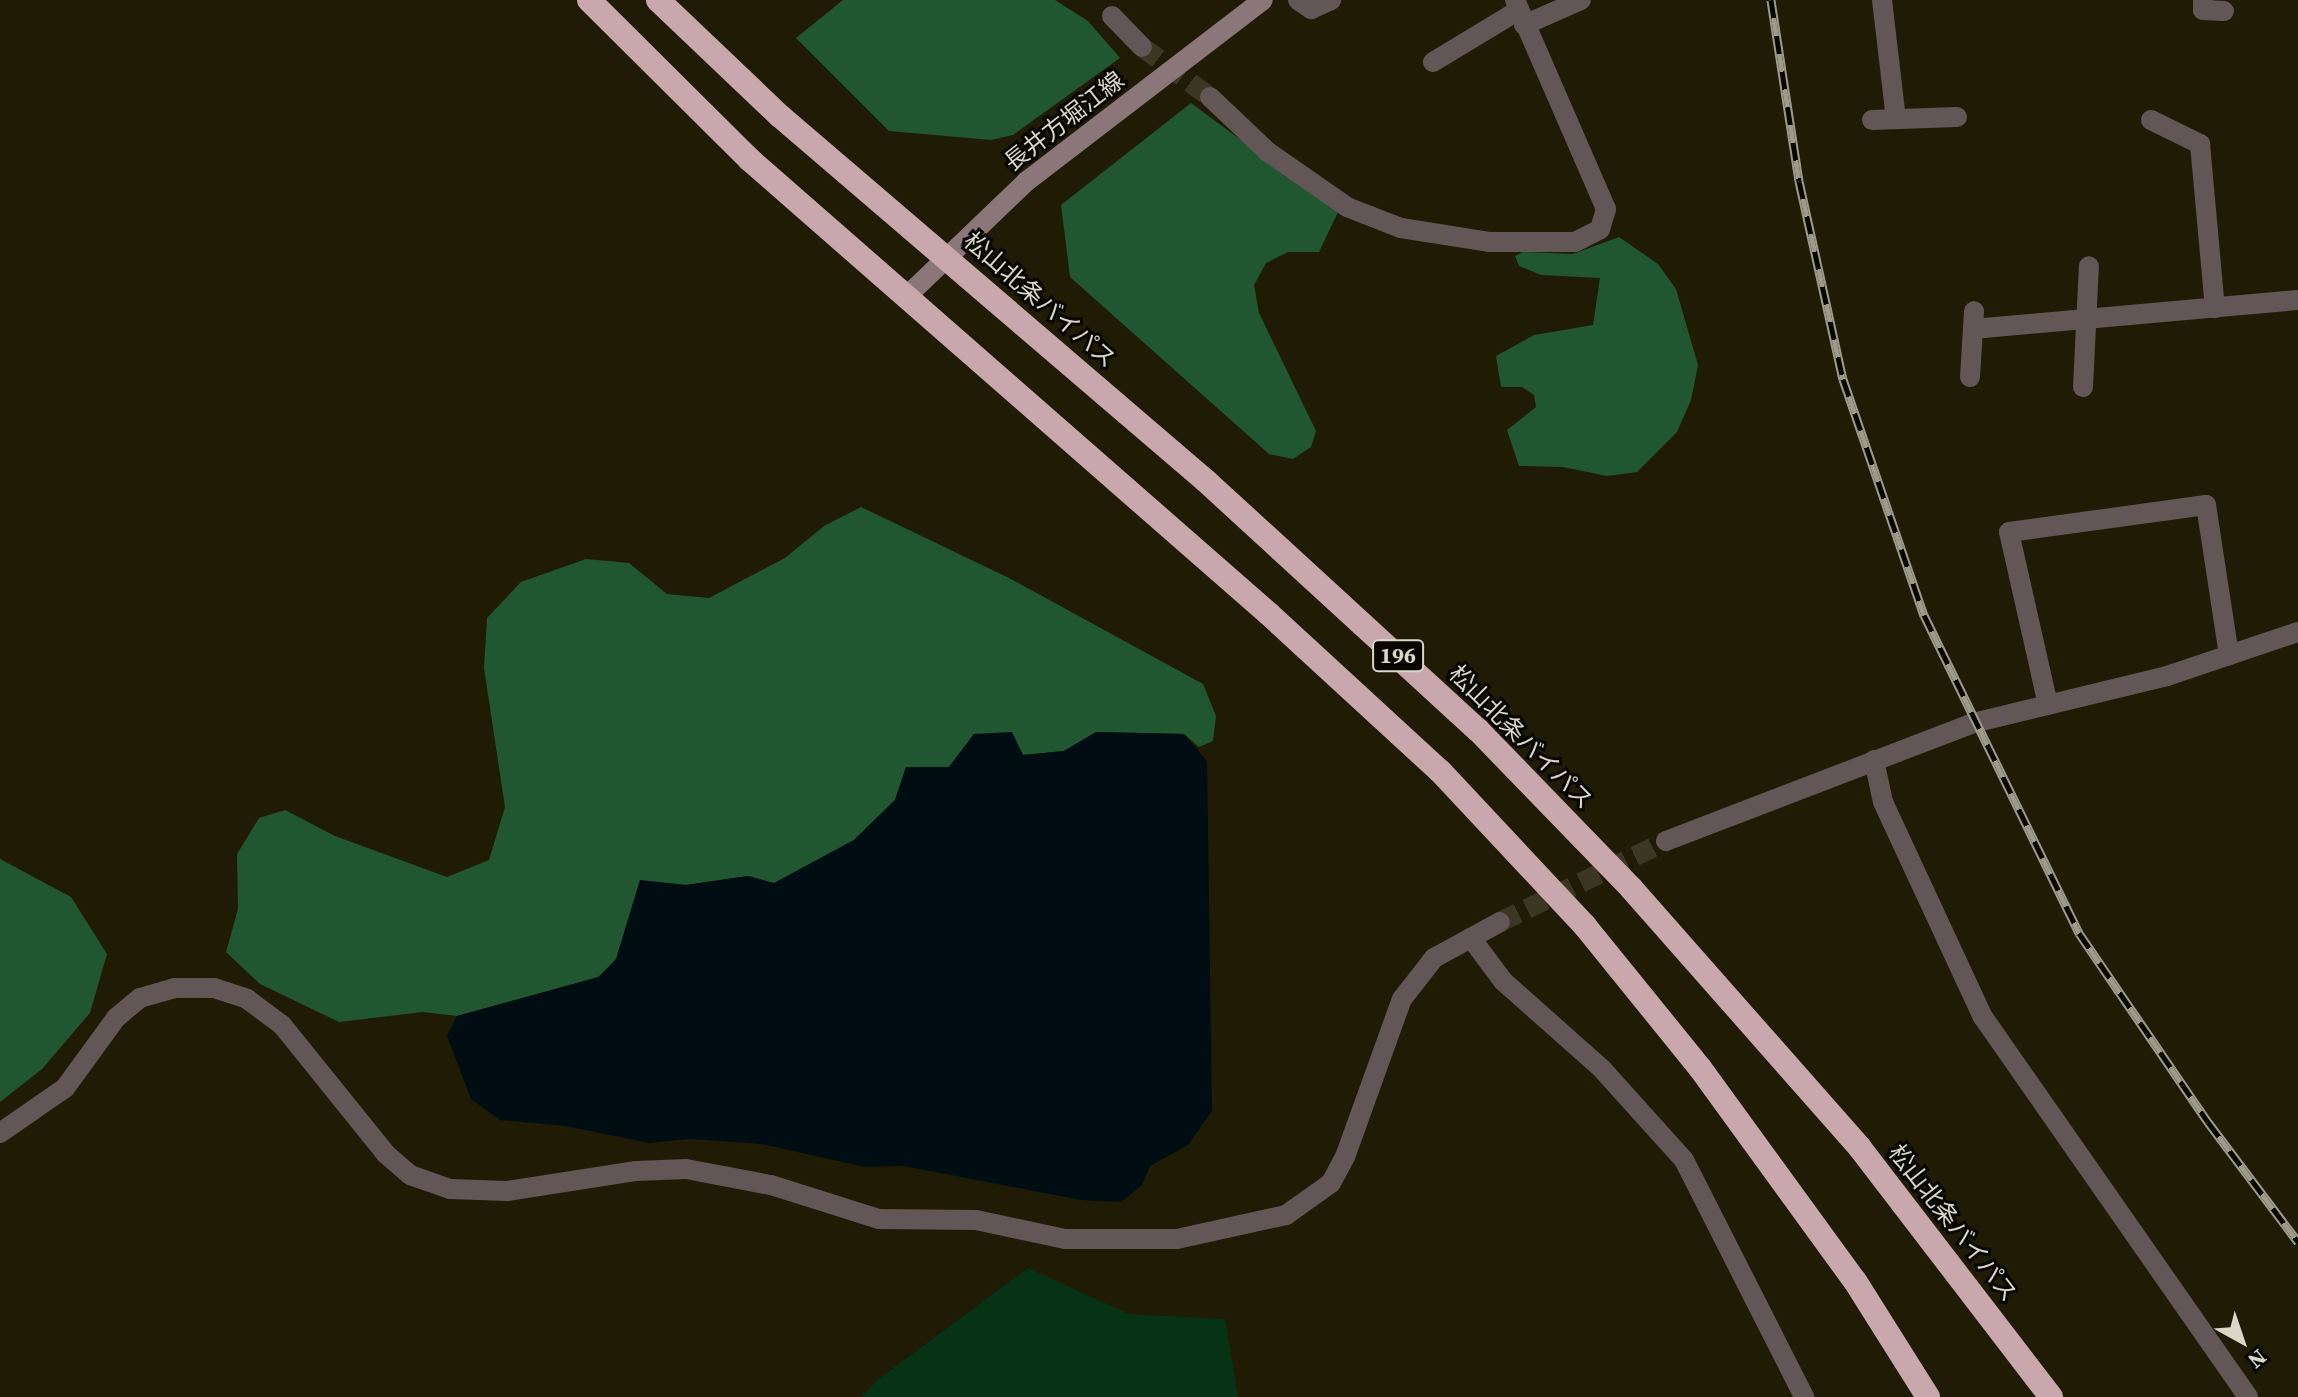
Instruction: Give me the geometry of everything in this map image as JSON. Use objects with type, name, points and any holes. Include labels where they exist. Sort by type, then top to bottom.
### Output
[{"type":"highway","name":"196","points":[[589,0],[749,159],[1269,614],[1440,771],[1585,926],[1709,1080],[1855,1281],[1928,1397]]},
{"type":"highway","name":"松山北条バイパス","points":[[658,0],[780,116],[1206,481],[1489,741],[1631,888],[1860,1148],[2051,1397]]},
{"type":"main road","name":"長井方堀江線","points":[[908,295],[1027,181],[1263,0]]},
{"type":"street","points":[[1298,0],[1311,9],[1331,0]]},
{"type":"street","points":[[1433,62],[1520,12],[1581,0]]},
{"type":"street","points":[[1882,0],[1896,119]]},
{"type":"street","points":[[2203,0],[2203,10],[2224,11]]},
{"type":"street","points":[[1210,97],[1268,152],[1347,207],[1401,228],[1474,240],[1575,242],[1600,229],[1606,209],[1520,12]]},
{"type":"street","points":[[1112,16],[1142,47]]},
{"type":"street","points":[[1872,120],[1957,117]]},
{"type":"street","points":[[2151,120],[2200,144],[2215,308]]},
{"type":"street","points":[[2083,387],[2089,266]]},
{"type":"street","points":[[1970,377],[1974,320],[2086,321],[2298,300]]},
{"type":"street","points":[[2048,705],[2009,532],[2206,505],[2229,655]]},
{"type":"street","points":[[1666,841],[1973,723],[2167,676],[2298,632]]},
{"type":"street","points":[[1874,760],[1883,802],[1983,1017],[2248,1397]]},
{"type":"street","points":[[0,1133],[65,1088],[116,1018],[140,998],[174,988],[214,988],[247,999],[282,1025],[386,1154],[410,1175],[450,1189],[507,1191],[686,1169],[771,1185],[879,1219],[976,1220],[1065,1239],[1177,1239],[1286,1215],[1331,1183],[1402,999],[1434,958],[1500,922]]},
{"type":"street","points":[[1471,938],[1503,981],[1602,1069],[1684,1160],[1804,1397]]},
{"type":"green space","points":[[843,0],[1055,0],[1088,21],[1120,58],[1013,135],[991,140],[889,131],[796,38]]},
{"type":"green space","points":[[1191,103],[1338,212],[1319,252],[1288,252],[1266,263],[1254,285],[1259,313],[1316,431],[1311,447],[1293,459],[1269,454],[1070,277],[1061,205]]},
{"type":"green space","points":[[1619,237],[1658,264],[1676,289],[1698,365],[1691,400],[1677,432],[1637,472],[1607,476],[1563,467],[1519,466],[1507,430],[1536,407],[1534,395],[1522,387],[1501,387],[1496,356],[1534,335],[1593,325],[1600,278],[1541,275],[1519,266],[1515,256],[1523,252],[1573,254]]},
{"type":"green space","points":[[861,507],[1009,578],[1203,684],[1216,716],[1213,741],[1199,747],[1184,734],[1096,732],[1064,751],[1023,755],[974,734],[949,767],[906,767],[895,800],[854,840],[774,884],[748,876],[686,885],[640,881],[616,960],[598,977],[457,1016],[423,1012],[339,1022],[260,984],[226,952],[238,909],[237,854],[259,818],[285,810],[335,836],[447,877],[489,860],[505,807],[484,668],[487,618],[521,582],[586,559],[629,563],[667,594],[709,598],[785,558],[824,526]]},
{"type":"green space","points":[[0,859],[71,897],[107,954],[90,1013],[42,1069],[0,1102]]},
{"type":"green space","points":[[1028,1268],[1129,1314],[1225,1319],[1238,1397],[862,1397],[876,1381]]},
{"type":"shaded area","points":[[1012,732],[1023,755],[1064,751],[1096,732],[1184,734],[1207,761],[1212,1111],[1188,1145],[1150,1166],[1142,1185],[1121,1202],[1081,1200],[904,1166],[865,1167],[762,1144],[690,1139],[649,1143],[566,1126],[500,1120],[471,1099],[447,1036],[457,1016],[599,977],[616,959],[640,880],[686,885],[748,876],[774,883],[854,840],[895,800],[906,767],[949,767],[974,734]]},
{"type":"tunnel","points":[[1142,47],[1210,97]]},
{"type":"tunnel","points":[[1500,922],[1666,841]]},
{"type":"railway","points":[[1771,0],[1799,181],[1843,379],[1924,615],[2079,933],[2208,1122],[2298,1242]]}]
